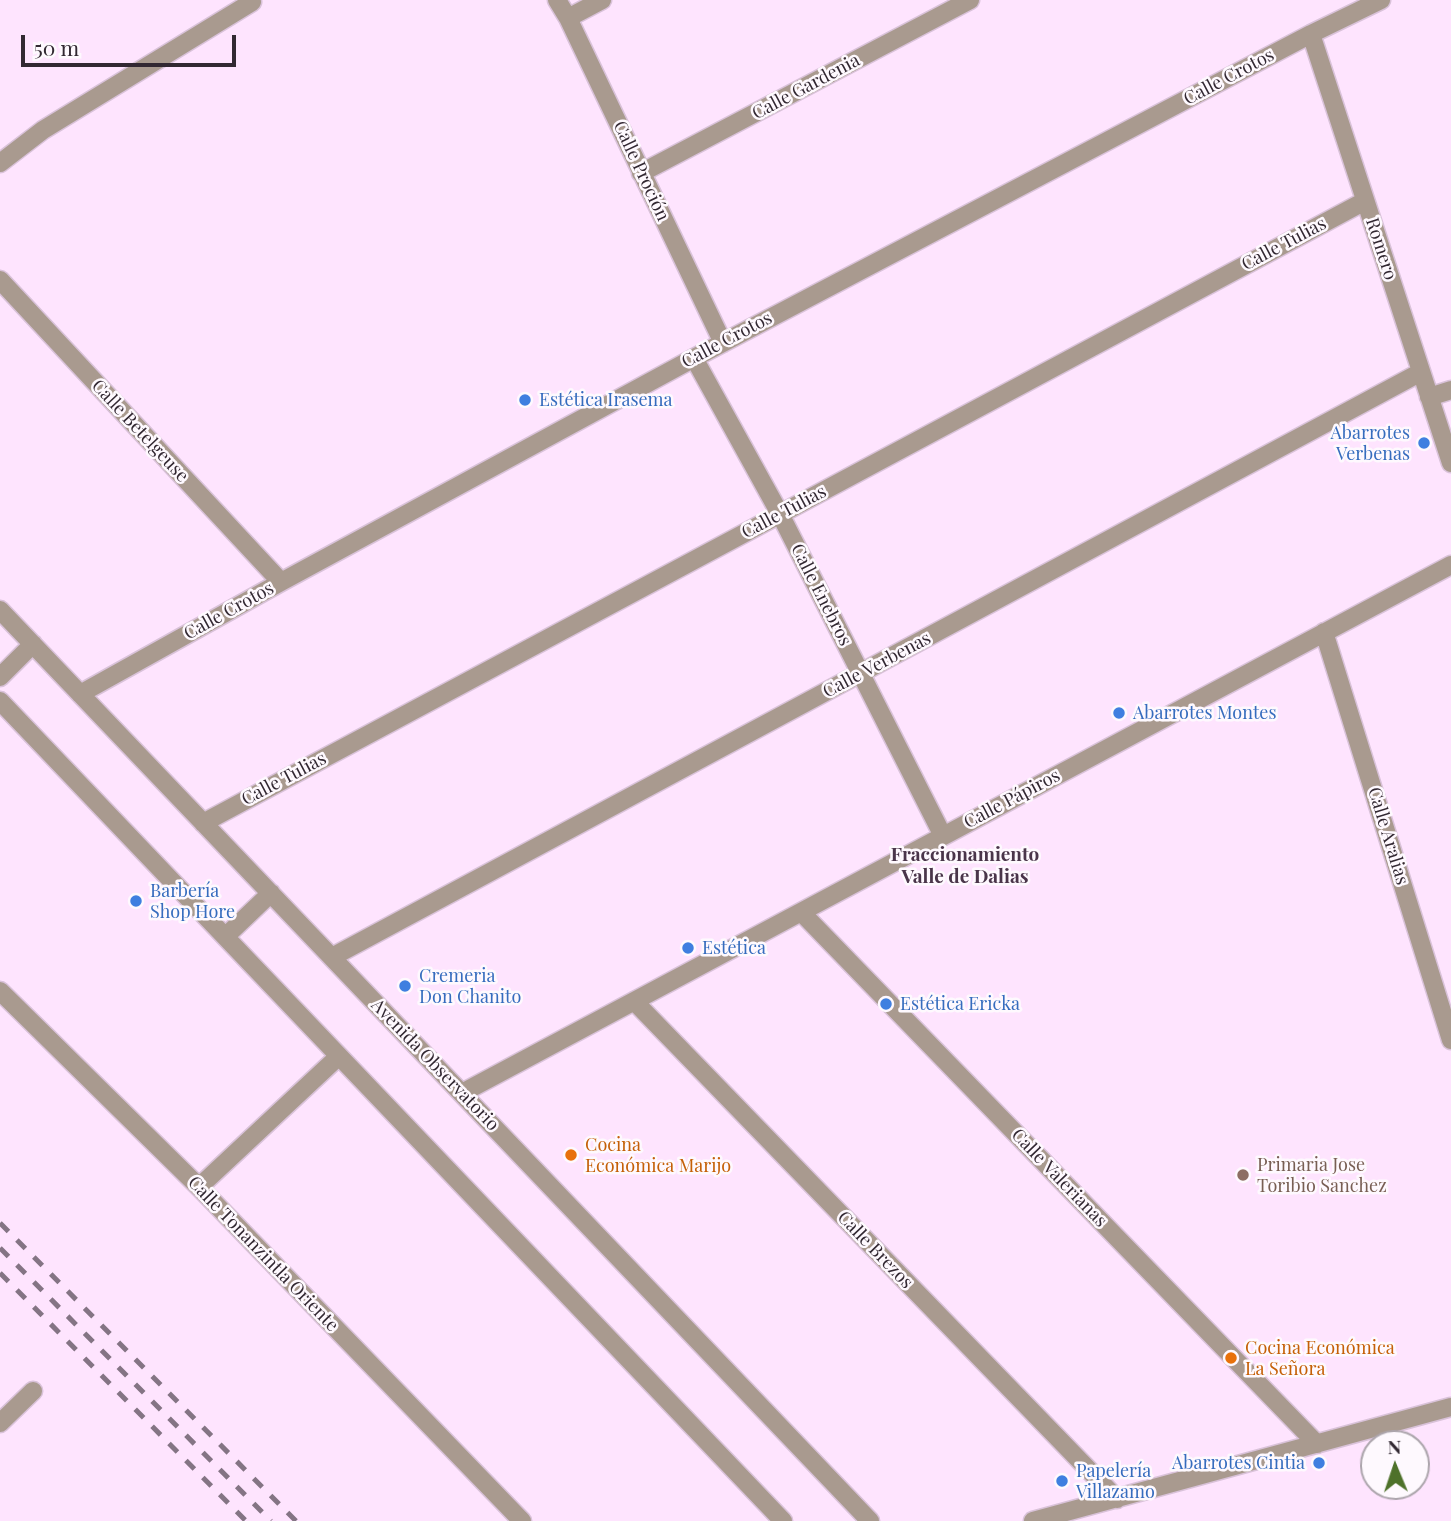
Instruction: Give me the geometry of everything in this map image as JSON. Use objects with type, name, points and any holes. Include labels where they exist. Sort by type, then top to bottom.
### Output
[{"type":"street","name":"Calle Proción","points":[[557,0],[723,342]]},
{"type":"street","points":[[568,18],[602,0]]},
{"type":"street","name":"Calle Gardenia","points":[[642,173],[941,7],[970,0]]},
{"type":"street","name":"Calle Crotos","points":[[80,694],[723,342],[1311,34],[1381,0]]},
{"type":"street","points":[[0,163],[43,130],[252,2]]},
{"type":"street","name":"Romero","points":[[1311,34],[1451,463]]},
{"type":"street","name":"Calle Tulias","points":[[203,823],[1365,201]]},
{"type":"street","name":"Calle Betelgeuse","points":[[2,286],[281,582]]},
{"type":"street","name":"Calle Enebros","points":[[694,358],[780,514],[943,836]]},
{"type":"street","name":"Calle Verbenas","points":[[332,957],[1421,372]]},
{"type":"street","points":[[1429,397],[1451,390]]},
{"type":"street","name":"Calle Pápiros","points":[[462,1093],[1451,565]]},
{"type":"street","name":"Avenida Observatorio","points":[[0,610],[870,1521]]},
{"type":"street","name":"Calle Aralias","points":[[1324,632],[1451,1040]]},
{"type":"street","points":[[0,677],[33,644]]},
{"type":"street","points":[[0,701],[783,1521]]},
{"type":"street","points":[[226,936],[271,893]]},
{"type":"street","name":"Calle Valerianas","points":[[801,912],[1317,1444]]},
{"type":"street","name":"Calle Tonanzintla Oriente","points":[[0,992],[199,1187],[522,1521]]},
{"type":"street","name":"Calle Brezos","points":[[634,1001],[1117,1499]]},
{"type":"street","points":[[199,1187],[339,1056]]},
{"type":"street","points":[[0,1423],[33,1391]]},
{"type":"street","points":[[1032,1521],[1451,1407]]},
{"type":"railway","points":[[0,1223],[296,1521]]},
{"type":"railway","points":[[0,1248],[271,1521]]},
{"type":"railway","points":[[0,1273],[246,1521]]},
{"type":"place","name":"Estética Irasema","points":[[525,400]]},
{"type":"place","name":"Abarrotes Verbenas","points":[[1424,443]]},
{"type":"place","name":"Abarrotes Montes","points":[[1119,713]]},
{"type":"place","name":"Barbería Shop Hore","points":[[136,901]]},
{"type":"place","name":"Estética","points":[[688,948]]},
{"type":"place","name":"Cremeria Don Chanito","points":[[405,986]]},
{"type":"place","name":"Estética Ericka","points":[[886,1004]]},
{"type":"place","name":"Cocina Económica Marijo","points":[[571,1155]]},
{"type":"place","name":"Primaria Jose Toribio Sanchez","points":[[1243,1175]]},
{"type":"place","name":"Cocina Económica La Señora","points":[[1231,1358]]},
{"type":"place","name":"Abarrotes Cintia","points":[[1319,1463]]},
{"type":"place","name":"Papelería Villazamo","points":[[1062,1481]]},
{"type":"district","name":"Fraccionamiento Valle de Dalias","points":[[965,866]]}]
